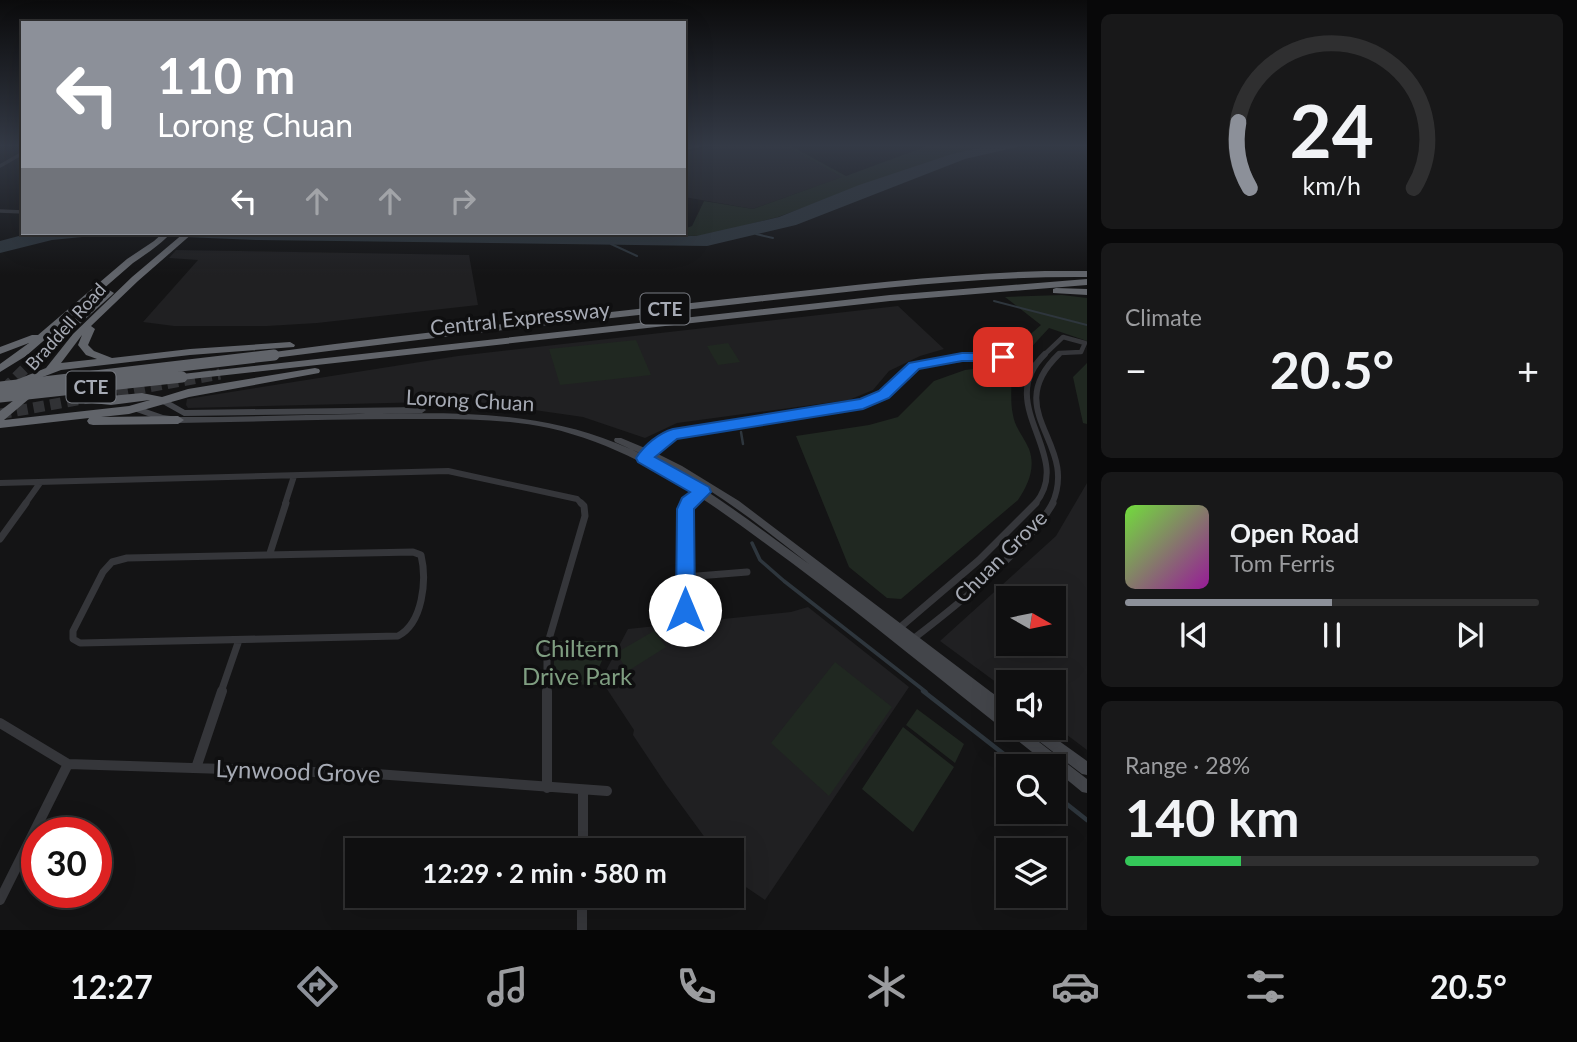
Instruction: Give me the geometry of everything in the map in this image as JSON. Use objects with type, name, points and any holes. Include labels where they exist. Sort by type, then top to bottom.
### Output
[{"type":"highway","name":"Braddell Road","points":[[0,369],[31,355],[63,319],[145,249],[173,236]]},
{"type":"highway","name":"Braddell Road","points":[[4,414],[51,369],[76,336],[173,236]]},
{"type":"highway","points":[[132,408],[75,413],[4,414],[2,390],[8,371],[31,355],[173,236]]},
{"type":"highway","points":[[31,355],[173,236]]},
{"type":"highway","points":[[1004,276],[1023,270],[1087,266]]},
{"type":"highway","name":"Central Expressway","points":[[2,390],[406,337],[868,286],[1004,276],[1087,274]]},
{"type":"highway","name":"Central Expressway","points":[[2,390],[220,374],[971,290],[1087,282]]},
{"type":"highway","points":[[971,290],[1087,292]]},
{"type":"highway","points":[[102,311],[82,343],[87,351],[110,361],[116,368],[94,395],[94,399],[110,402],[147,396],[162,400]]},
{"type":"highway","points":[[0,351],[32,339],[63,319]]},
{"type":"highway","points":[[2,390],[76,336]]},
{"type":"highway","points":[[2,390],[51,369],[110,361],[190,352],[406,337]]},
{"type":"highway","points":[[0,424],[132,408],[188,393],[246,382],[472,348],[480,343]]},
{"type":"highway","points":[[75,416],[99,422],[177,415],[177,402],[188,393]]},
{"type":"main road","points":[[162,400],[177,415]]},
{"type":"main road","name":"Lorong Chuan","points":[[132,408],[162,418],[177,415],[442,415],[508,419],[565,429],[647,455],[706,489],[793,546],[996,716]]},
{"type":"main road","name":"Lorong Chuan","points":[[909,642],[996,704]]},
{"type":"main road","name":"Lorong Chuan","points":[[1026,740],[1087,787]]},
{"type":"main road","points":[[1047,740],[1087,769]]},
{"type":"street","points":[[0,211],[21,212]]},
{"type":"street","points":[[647,455],[673,434],[863,404],[884,394],[914,366],[929,362],[993,356],[1044,369],[1060,353],[1081,352],[1085,343],[1063,337],[1034,366]]},
{"type":"street","name":"Chuan Grove","points":[[896,631],[1011,531],[1037,503],[1046,486],[1047,463],[1026,394],[1034,366]]},
{"type":"street","name":"Chuan Grove","points":[[909,642],[1027,538],[1049,511],[1058,491],[1059,467],[1035,396],[1044,369]]},
{"type":"street","points":[[0,483],[457,472],[577,499],[584,506],[585,516],[547,646],[547,788]]},
{"type":"street","points":[[270,553],[294,476]]},
{"type":"street","points":[[0,539],[40,482]]},
{"type":"street","points":[[685,610],[685,509],[688,503],[706,489]]},
{"type":"street","points":[[413,552],[421,555],[423,563],[414,625],[398,636],[80,643],[73,639],[73,631],[103,572],[112,562],[127,558],[270,553],[413,552]]},
{"type":"street","points":[[685,577],[747,572]]},
{"type":"street","points":[[196,768],[240,640]]},
{"type":"street","name":"Lynwood Grove","points":[[0,723],[68,764],[376,774],[607,791]]},
{"type":"street","points":[[0,900],[68,764]]},
{"type":"street","points":[[583,790],[583,838]]},
{"type":"street","points":[[582,908],[582,930]]},
{"type":"shaded area","points":[[686,188],[811,188],[753,209],[686,197]]},
{"type":"shaded area","points":[[850,188],[890,188],[796,225],[707,246],[257,240],[136,235],[696,236],[779,217]]},
{"type":"shaded area","points":[[22,235],[102,235],[52,240],[0,253],[0,241]]},
{"type":"shaded area","points":[[176,250],[469,255],[478,305],[267,326],[174,326],[143,322],[198,260],[169,258]]},
{"type":"shaded area","points":[[898,306],[944,349],[920,356],[889,371],[873,390],[849,400],[677,423],[645,438],[583,417],[471,401],[188,408],[186,405],[187,399],[458,356]]},
{"type":"shaded area","points":[[1087,483],[1087,750],[1066,734],[1066,670],[996,670],[996,682],[940,641],[996,590],[996,656],[1066,656],[1066,586],[1001,586],[1056,536]]},
{"type":"shaded area","points":[[808,607],[909,687],[765,900],[744,886],[744,838],[705,838],[633,735],[634,730],[601,680],[628,629],[791,612]]},
{"type":"green space","points":[[810,188],[856,188],[778,217],[703,236],[642,235],[686,235],[686,228],[692,226],[704,201],[753,209]]},
{"type":"green space","points":[[1062,295],[1087,298],[1087,341],[1049,328],[1025,354],[1017,356],[1018,345],[1041,325],[1005,297]]},
{"type":"green space","points":[[636,340],[651,375],[560,385],[549,349]]},
{"type":"green space","points":[[728,343],[740,362],[718,365],[707,346]]},
{"type":"green space","points":[[1087,363],[1087,424],[1083,423],[1073,377]]},
{"type":"green space","points":[[998,366],[1011,376],[1014,420],[1031,456],[1030,476],[1025,488],[1018,500],[901,599],[887,598],[849,567],[796,436],[869,425],[898,417],[934,381],[965,370]]},
{"type":"green space","points":[[654,631],[666,647],[628,671],[616,653]]},
{"type":"green space","name":"Chiltern Drive Park","points":[[555,641],[611,641],[595,676],[600,685],[553,684]]},
{"type":"green space","points":[[835,662],[892,707],[829,796],[771,743]]},
{"type":"green space","points":[[917,709],[964,744],[955,763],[906,725]]},
{"type":"green space","points":[[903,727],[954,767],[913,832],[862,789]]},
{"type":"waterway","points":[[756,234],[773,238]]},
{"type":"waterway","points":[[611,244],[637,256]]},
{"type":"waterway","points":[[994,301],[1087,325]]},
{"type":"waterway","points":[[741,432],[743,444]]},
{"type":"waterway","points":[[752,543],[760,560],[784,581],[926,692]]},
{"type":"waterway","points":[[923,691],[1004,754]]},
{"type":"waterway","points":[[1066,803],[1087,820]]},
{"type":"tunnel","points":[[4,389],[39,355]]},
{"type":"tunnel","points":[[0,414],[220,374]]},
{"type":"route","points":[[685,610],[685,509],[688,503],[703,492],[644,458],[657,444],[673,434],[873,401],[914,366],[929,362],[962,357],[1003,357]]}]
